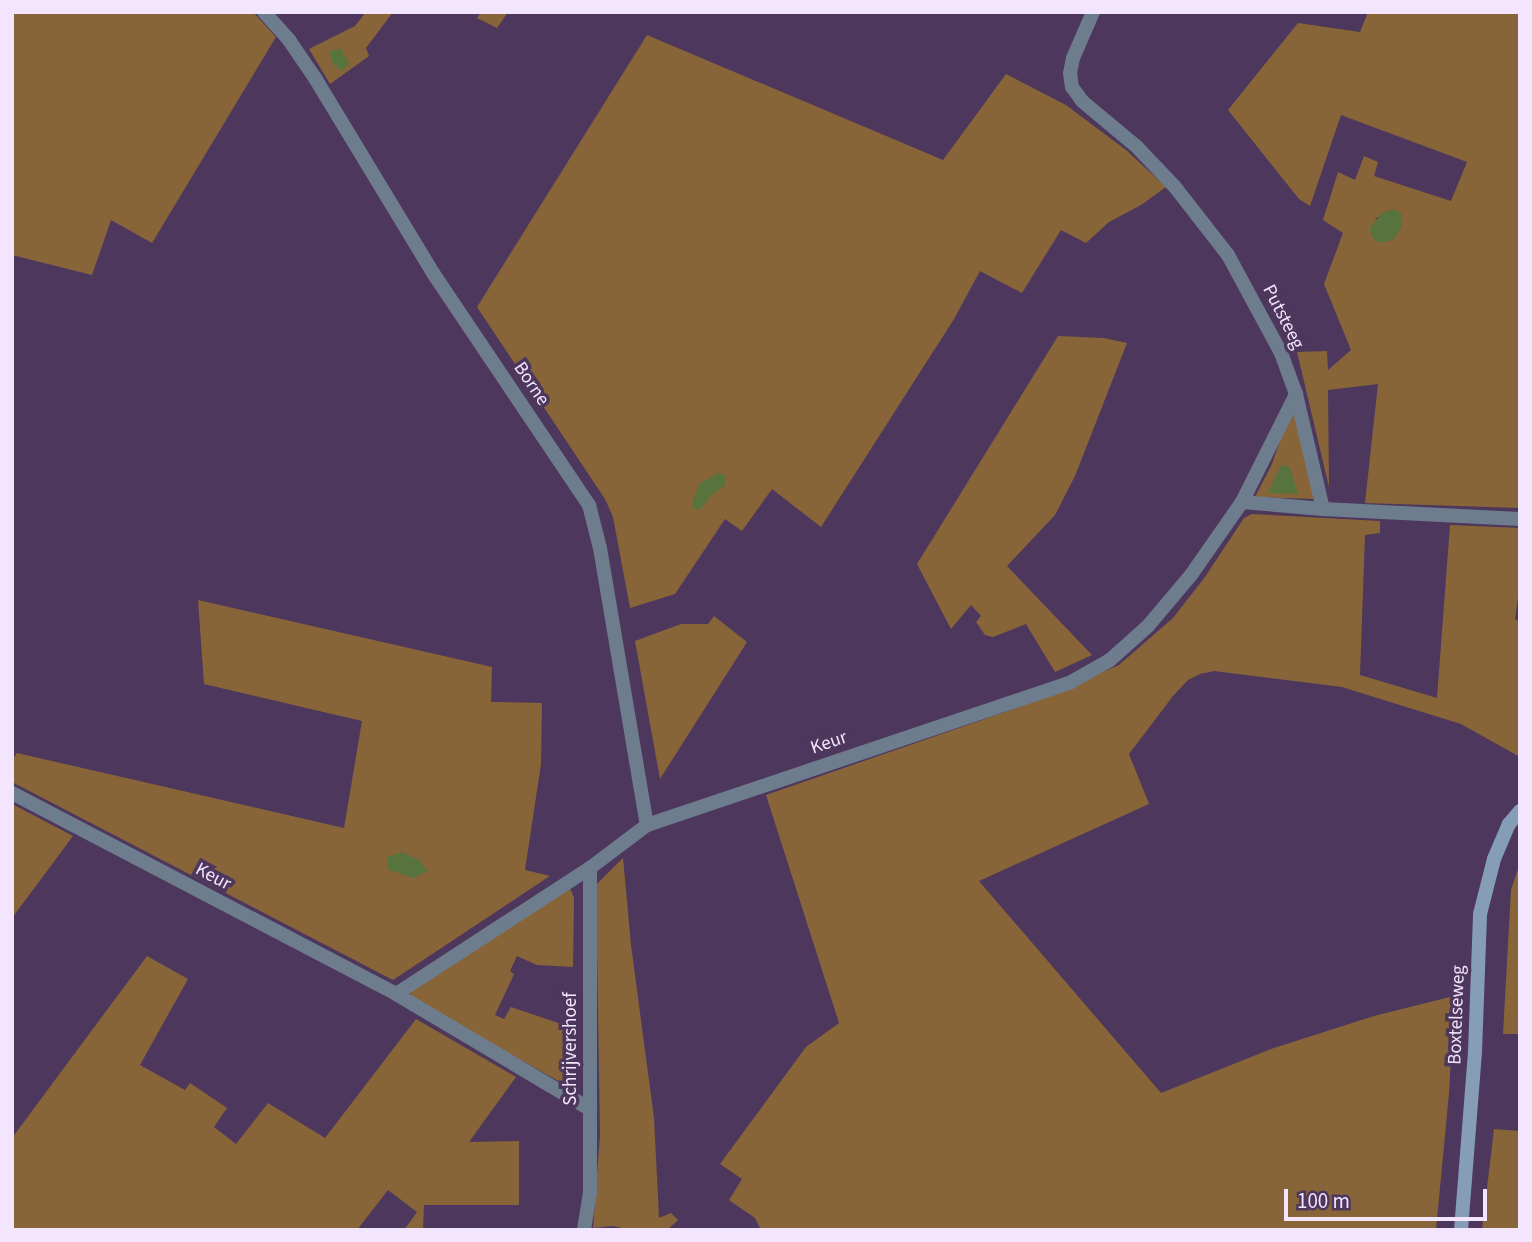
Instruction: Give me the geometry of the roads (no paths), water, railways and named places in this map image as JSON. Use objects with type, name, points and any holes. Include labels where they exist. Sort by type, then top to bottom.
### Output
[{"type":"main road","name":"Boxtelseweg","points":[[1461,1230],[1475,1052],[1480,914],[1494,859],[1509,824],[1520,811]]},
{"type":"street","name":"Borne","points":[[264,12],[289,40],[315,78],[433,273],[589,505],[600,548],[647,825]]},
{"type":"street","name":"Putsteeg","points":[[1093,12],[1073,58],[1070,73],[1072,87],[1082,102],[1137,147],[1175,187],[1228,255],[1281,353],[1296,394],[1323,509]]},
{"type":"street","name":"Keur","points":[[396,994],[590,868],[647,825],[1071,682],[1110,660],[1148,626],[1191,575],[1242,502],[1296,394]]},
{"type":"street","points":[[1242,502],[1520,519]]},
{"type":"street","name":"Keur","points":[[12,793],[396,994],[590,1109]]},
{"type":"street","name":"Schrijvershoef","points":[[584,1230],[590,1194],[590,868]]}]
